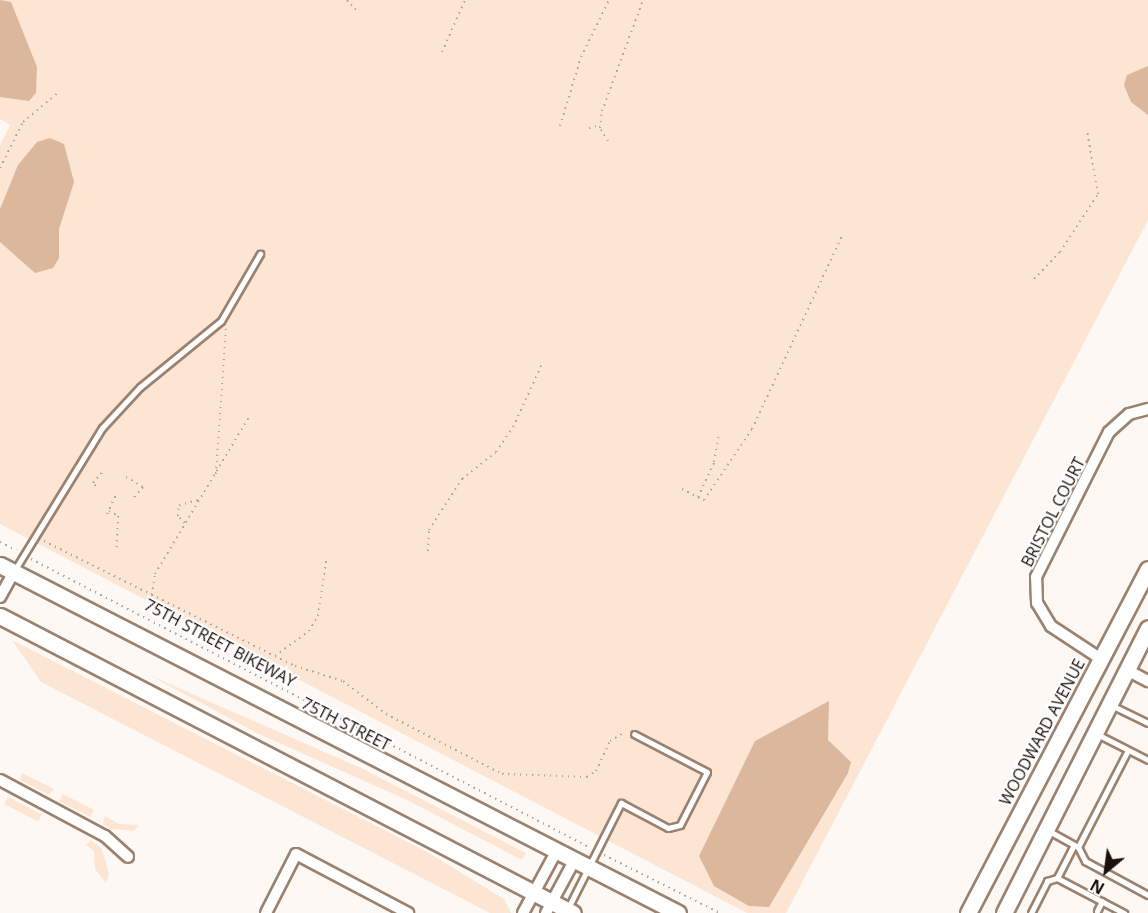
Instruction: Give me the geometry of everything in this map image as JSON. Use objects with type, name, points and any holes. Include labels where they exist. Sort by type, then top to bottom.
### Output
[{"type":"main road","name":"WOODWARD AVENUE","points":[[968,913],[1148,568]]},
{"type":"main road","name":"75TH STREET","points":[[7,569],[678,913]]},
{"type":"main road","points":[[0,616],[534,893],[549,908],[570,911]]},
{"type":"main road","points":[[1004,913],[1048,830],[1148,628]]},
{"type":"street","name":"BRISTOL COURT","points":[[1101,659],[1046,621],[1037,603],[1036,577],[1080,499],[1109,432],[1129,414],[1148,409]]},
{"type":"street","points":[[0,597],[7,569]]},
{"type":"street","points":[[1127,670],[1148,681]]},
{"type":"street","points":[[0,780],[105,836],[128,857]]},
{"type":"street","points":[[523,913],[556,852]]},
{"type":"street","points":[[266,913],[296,854],[408,913]]},
{"type":"street","points":[[549,908],[581,865]]},
{"type":"lane","points":[[7,569],[33,535],[86,450],[117,410],[225,316],[260,254]]},
{"type":"lane","points":[[1110,705],[1148,723]]},
{"type":"lane","points":[[1096,733],[1148,760]]},
{"type":"lane","points":[[570,911],[581,865],[621,803],[668,828],[680,825],[707,772],[634,734]]},
{"type":"lane","points":[[1031,913],[1047,881],[1057,878],[1128,750]]},
{"type":"lane","points":[[1048,830],[1076,846],[1084,861],[1148,895]]},
{"type":"lane","points":[[1057,878],[1124,913]]},
{"type":"lane","points":[[1097,911],[1102,902]]},
{"type":"path","points":[[347,0],[356,10]]},
{"type":"path","points":[[442,52],[465,0]]},
{"type":"path","points":[[560,126],[581,57],[609,0]]},
{"type":"path","points":[[608,141],[600,125],[624,40],[643,0]]},
{"type":"path","points":[[0,168],[23,122],[60,91]]},
{"type":"path","points":[[589,128],[600,125]]},
{"type":"path","points":[[1034,279],[1060,252],[1098,194],[1087,131]]},
{"type":"path","points":[[682,489],[704,500],[752,429],[842,236]]},
{"type":"path","points":[[216,474],[225,316]]},
{"type":"path","points":[[428,551],[429,530],[462,479],[496,452],[513,427],[542,364]]},
{"type":"path","points":[[152,595],[155,574],[250,416]]},
{"type":"path","points":[[698,497],[714,462],[719,434]]},
{"type":"path","points":[[96,486],[93,483],[103,471]]},
{"type":"path","points":[[126,477],[143,487],[131,501]]},
{"type":"path","points":[[116,495],[108,512],[118,516],[116,552]]},
{"type":"path","points":[[185,523],[178,516],[179,505],[200,500]]},
{"type":"path","points":[[33,535],[275,656],[343,681],[386,714],[502,774],[587,777],[596,771],[610,741],[622,732],[634,734]]},
{"type":"path","points":[[0,542],[9,547]]},
{"type":"path","name":"75TH STREET BIKEWAY","points":[[36,561],[586,846]]},
{"type":"path","points":[[275,656],[309,631],[318,616],[326,561]]},
{"type":"path","points":[[611,858],[720,913]]},
{"type":"shaded area","points":[[0,0],[1148,0],[1148,220],[786,913],[747,913],[0,524],[0,145],[10,125],[0,119]]},
{"type":"shaded area","points":[[0,0],[11,2],[37,67],[36,93],[29,101],[0,97]]},
{"type":"shaded area","points":[[1148,66],[1148,115],[1131,102],[1124,85],[1127,75]]},
{"type":"shaded area","points":[[50,138],[64,144],[74,182],[59,229],[59,258],[53,268],[35,273],[0,242],[0,209],[18,165],[37,142]]},
{"type":"shaded area","points":[[12,640],[429,853],[504,899],[511,913],[490,913],[41,682]]},
{"type":"shaded area","points":[[149,675],[363,769],[526,853],[522,860],[407,800],[257,733]]},
{"type":"shaded area","points":[[829,701],[828,740],[851,762],[848,773],[769,907],[749,906],[714,886],[699,856],[755,741]]},
{"type":"shaded area","points":[[22,773],[54,789],[49,795],[20,780]]},
{"type":"shaded area","points":[[63,794],[94,810],[91,817],[59,801]]},
{"type":"shaded area","points":[[8,797],[42,814],[38,821],[4,804]]},
{"type":"shaded area","points":[[105,816],[119,824],[139,825],[134,831],[111,829],[103,824]]},
{"type":"shaded area","points":[[91,840],[102,849],[109,874],[106,883],[95,869],[94,851],[86,845]]}]
